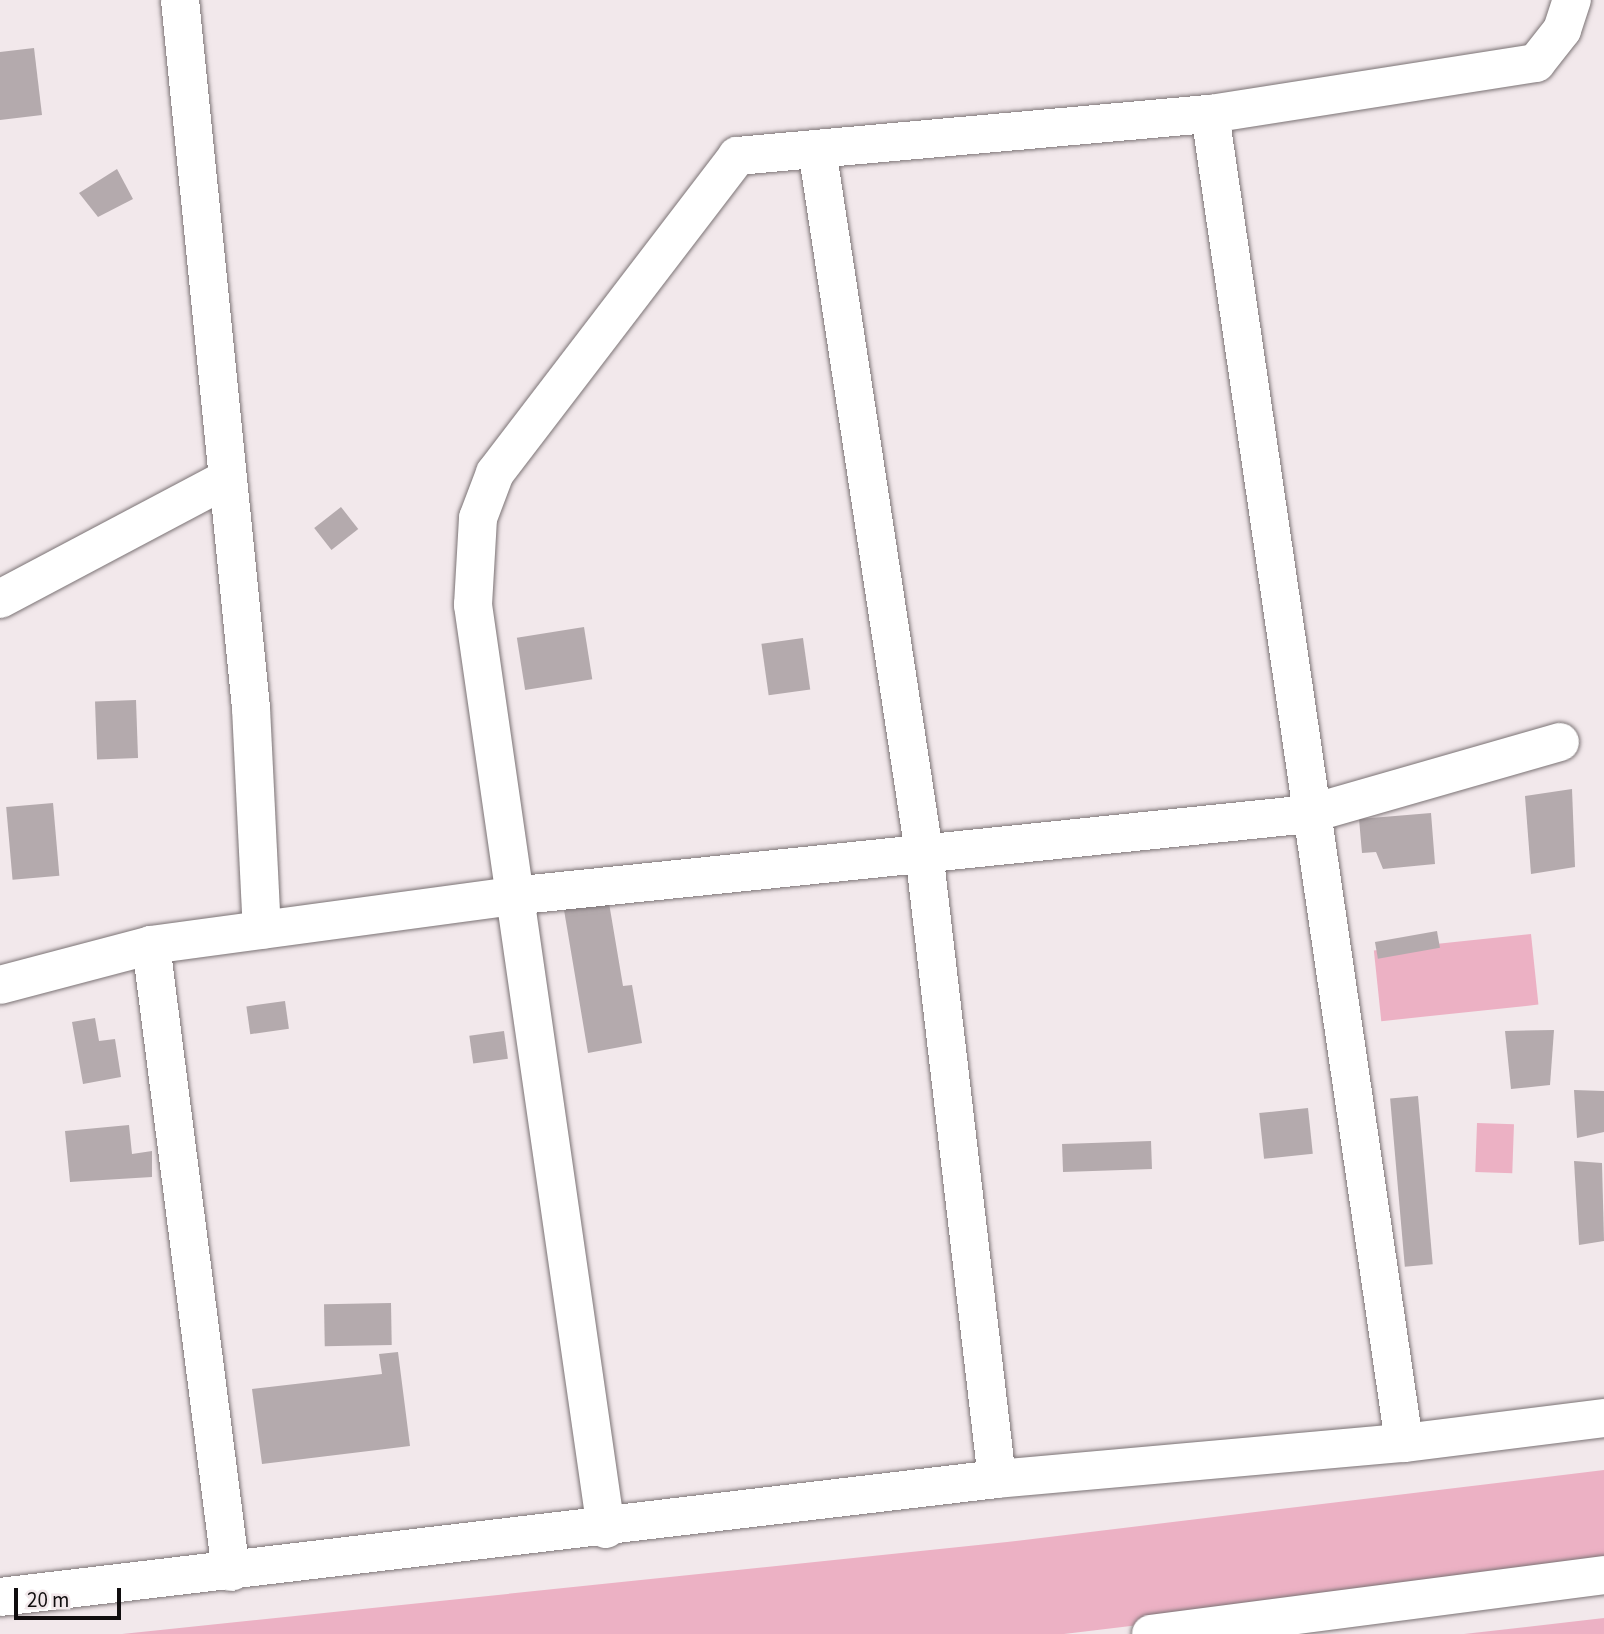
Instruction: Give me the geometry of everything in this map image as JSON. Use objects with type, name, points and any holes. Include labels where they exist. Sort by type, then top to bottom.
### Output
[{"type":"street","points":[[180,0],[225,480],[251,708],[262,930]]},
{"type":"street","points":[[606,1529],[512,896],[473,606],[478,518],[495,473],[737,156],[1210,114],[1536,63],[1562,30],[1572,0]]},
{"type":"street","points":[[1210,114],[1309,814],[1404,1443]]},
{"type":"street","points":[[817,149],[924,852],[997,1479]]},
{"type":"street","points":[[0,599],[225,480]]},
{"type":"street","points":[[0,985],[151,945],[512,896],[1309,814],[1560,742]]},
{"type":"street","points":[[151,945],[231,1572]]},
{"type":"street","points":[[0,1597],[606,1529],[997,1479],[1404,1443],[1604,1418]]},
{"type":"street","points":[[1151,1634],[1604,1575]]},
{"type":"shaded area","points":[[1531,934],[1538,1005],[1381,1021],[1374,951]]},
{"type":"shaded area","points":[[1477,1123],[1514,1124],[1512,1173],[1475,1172]]},
{"type":"shaded area","points":[[1604,1470],[1604,1569],[1064,1634],[122,1634],[1007,1542]]},
{"type":"shaded area","points":[[1604,1618],[1604,1634],[1464,1634]]},
{"type":"building","points":[[34,48],[42,115],[0,120],[0,52]]},
{"type":"building","points":[[117,169],[133,199],[98,217],[79,193]]},
{"type":"building","points":[[341,507],[358,529],[331,550],[314,528]]},
{"type":"building","points":[[584,627],[592,679],[525,690],[517,638]]},
{"type":"building","points":[[803,638],[810,689],[769,695],[761,644]]},
{"type":"building","points":[[136,700],[138,758],[97,759],[95,701]]},
{"type":"building","points":[[1572,789],[1575,867],[1531,874],[1525,796]]},
{"type":"building","points":[[53,803],[59,876],[13,880],[6,807]]},
{"type":"building","points":[[1431,813],[1435,864],[1383,869],[1376,852],[1362,853],[1359,819]]},
{"type":"building","points":[[608,897],[623,986],[632,985],[642,1043],[588,1053],[563,904]]},
{"type":"building","points":[[1437,931],[1440,948],[1378,959],[1375,942]]},
{"type":"building","points":[[285,1001],[289,1029],[250,1034],[246,1006]]},
{"type":"building","points":[[95,1018],[99,1041],[115,1039],[121,1077],[83,1084],[72,1022]]},
{"type":"building","points":[[1554,1030],[1550,1085],[1511,1089],[1505,1031]]},
{"type":"building","points":[[504,1031],[508,1059],[473,1064],[469,1036]]},
{"type":"building","points":[[1574,1090],[1604,1091],[1604,1132],[1577,1138]]},
{"type":"building","points":[[1418,1096],[1433,1264],[1405,1267],[1390,1098]]},
{"type":"building","points":[[1308,1108],[1313,1154],[1264,1159],[1259,1113]]},
{"type":"building","points":[[129,1125],[132,1154],[152,1151],[152,1177],[70,1182],[65,1131]]},
{"type":"building","points":[[1151,1141],[1152,1169],[1063,1172],[1062,1144]]},
{"type":"building","points":[[1574,1161],[1602,1163],[1604,1241],[1579,1245]]},
{"type":"building","points":[[391,1303],[392,1345],[325,1346],[324,1304]]},
{"type":"building","points":[[398,1352],[410,1446],[262,1464],[252,1389],[382,1374],[379,1354]]}]
